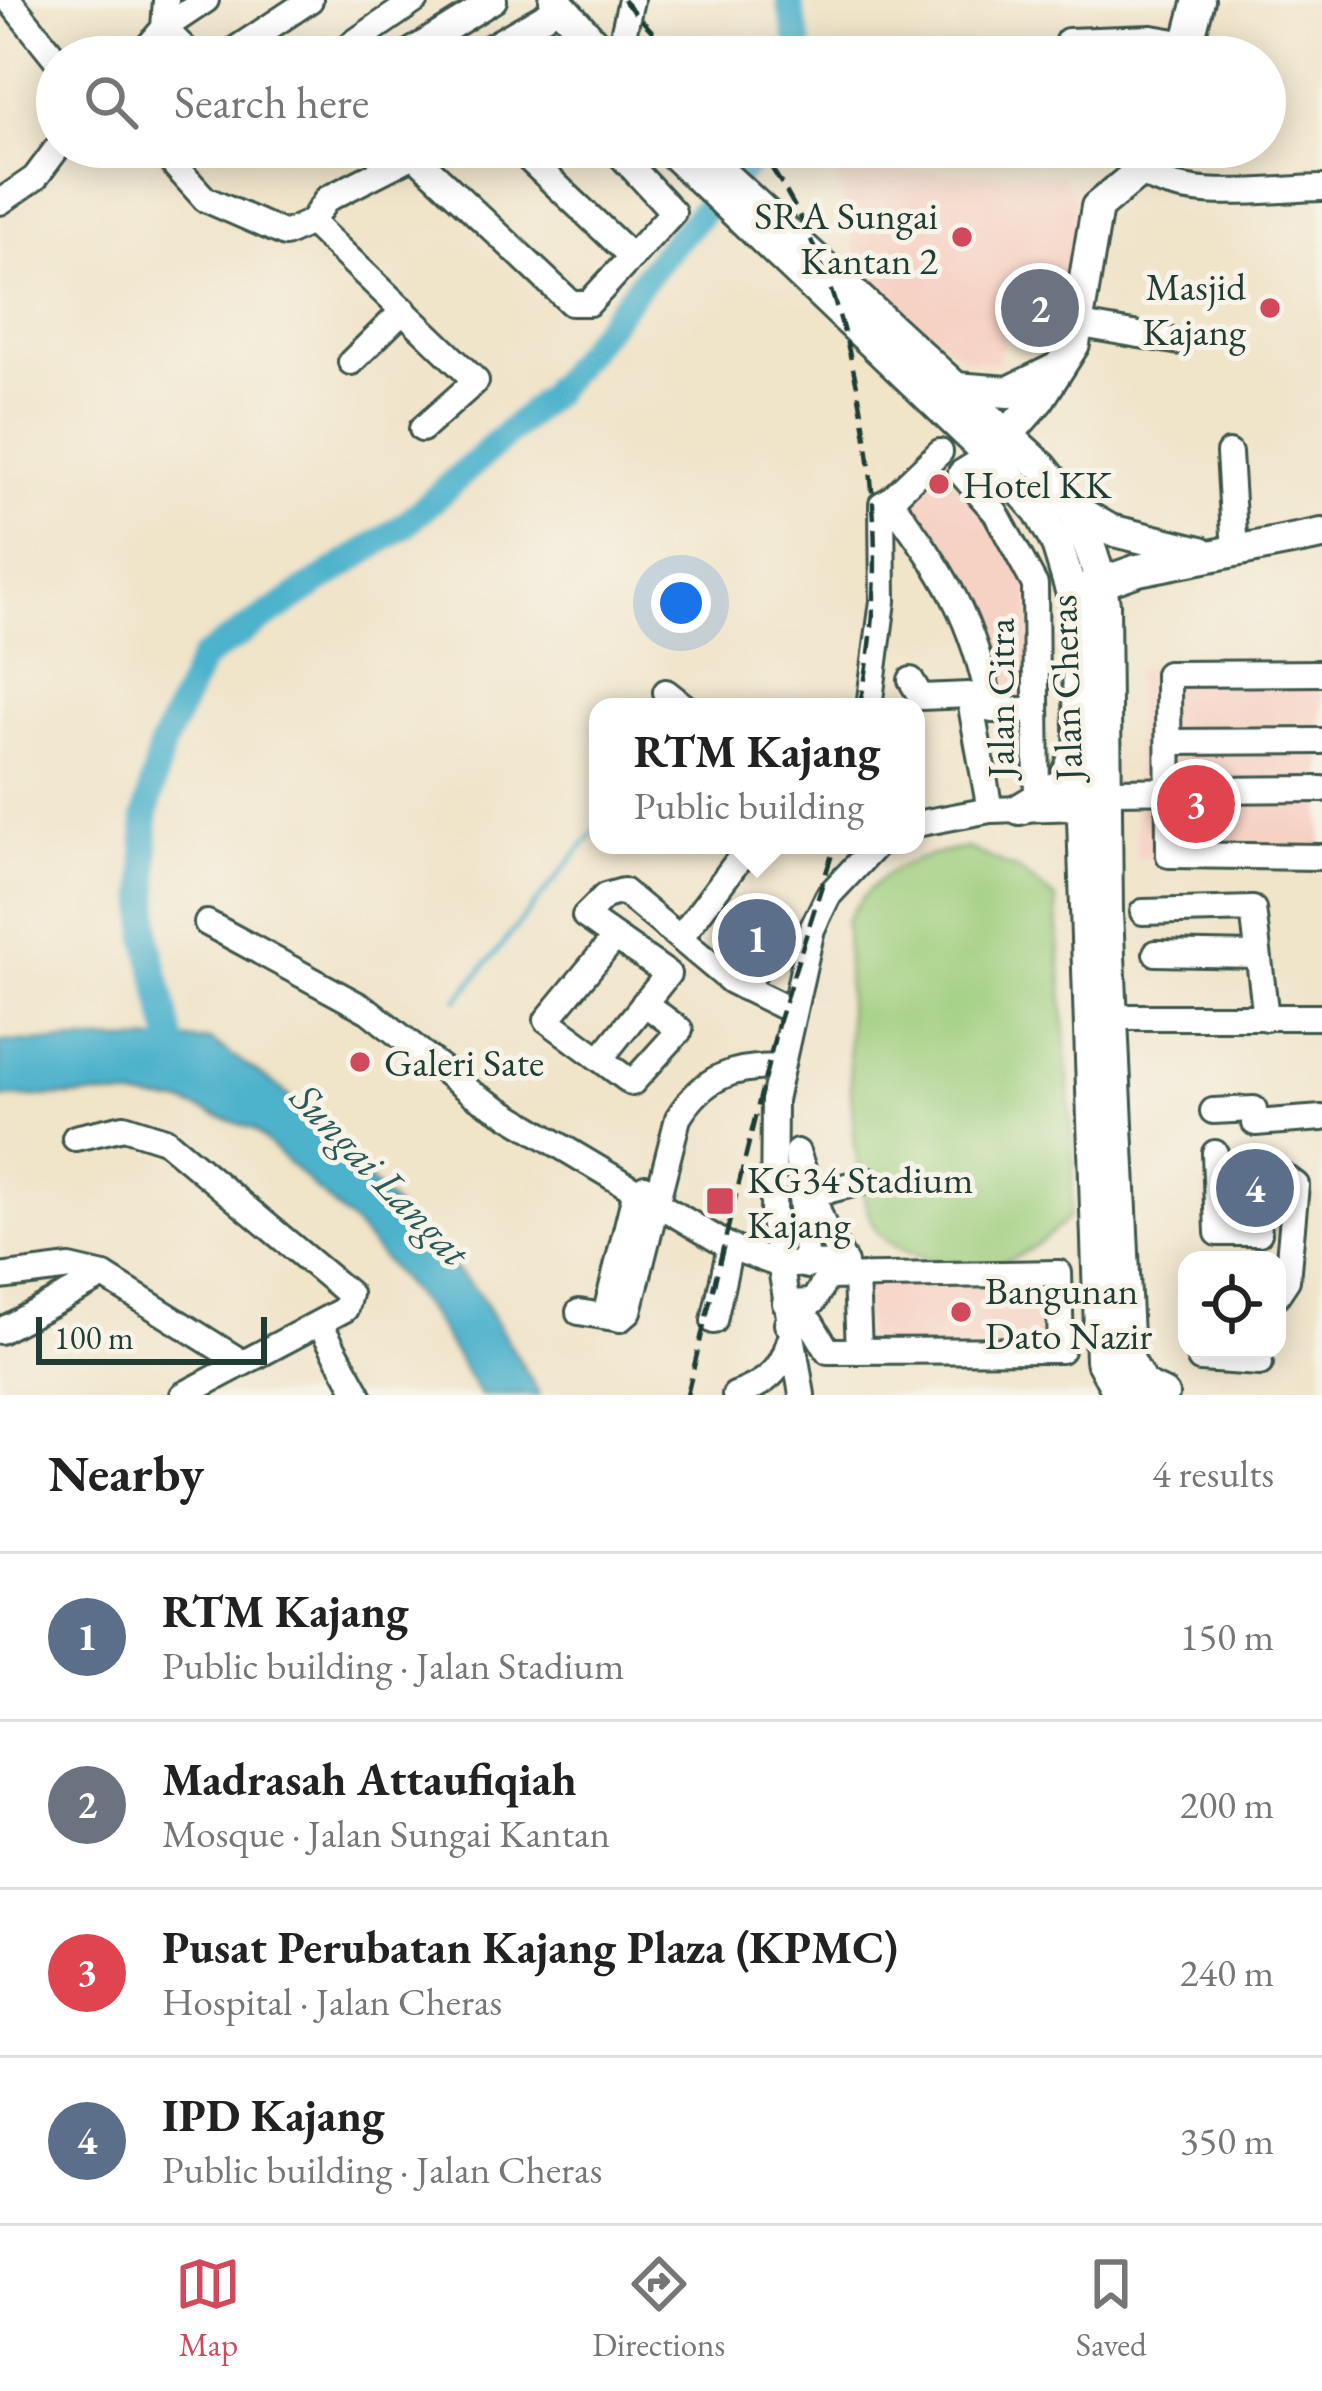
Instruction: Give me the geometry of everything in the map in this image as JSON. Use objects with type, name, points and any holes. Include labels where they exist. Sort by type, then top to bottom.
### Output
[{"type":"main road","points":[[1190,36],[1199,0]]},
{"type":"main road","points":[[545,5],[566,36]]},
{"type":"main road","points":[[545,5],[581,36]]},
{"type":"main road","name":"Jalan Cheras","points":[[704,168],[737,204],[998,446],[1042,467],[1072,508],[1085,580],[1095,799],[1101,1360],[1121,1395]]},
{"type":"main road","points":[[998,446],[1067,356],[1081,325],[1091,220],[1104,196],[1137,168]]},
{"type":"main road","name":"Jalan Cheras","points":[[737,204],[955,388],[1085,580],[1080,739],[1095,799],[1113,1017],[1128,1359],[1121,1395]]},
{"type":"main road","points":[[955,388],[1009,392],[1044,379],[1067,356]]},
{"type":"main road","points":[[1072,508],[1110,530],[1227,553]]},
{"type":"main road","points":[[1085,580],[1322,534]]},
{"type":"main road","points":[[1016,807],[1064,782],[1080,739]]},
{"type":"main road","points":[[1128,1359],[1142,1385],[1163,1395]]},
{"type":"street","points":[[9,0],[38,36]]},
{"type":"street","points":[[166,0],[164,28],[172,36]]},
{"type":"street","points":[[157,36],[206,0]]},
{"type":"street","points":[[256,36],[310,0]]},
{"type":"street","points":[[364,36],[416,0]]},
{"type":"street","points":[[436,36],[494,0]]},
{"type":"street","points":[[623,36],[631,0]]},
{"type":"street","points":[[502,36],[545,5]]},
{"type":"street","points":[[0,202],[42,168]]},
{"type":"street","points":[[178,168],[214,205],[239,211],[278,233],[291,233],[310,222],[326,200],[389,168]]},
{"type":"street","points":[[439,168],[571,303],[589,303],[673,212],[634,168]]},
{"type":"street","points":[[538,168],[632,256]]},
{"type":"street","points":[[1156,168],[1173,188],[1322,188]]},
{"type":"street","points":[[310,222],[476,380],[422,429]]},
{"type":"street","points":[[352,362],[404,310]]},
{"type":"street","points":[[1081,325],[1180,342]]},
{"type":"street","name":"Jalan Citra","points":[[998,446],[961,473],[996,513],[1035,585],[1036,710],[1016,807]]},
{"type":"street","points":[[870,698],[884,602],[882,504],[940,452]]},
{"type":"street","points":[[1227,553],[1229,453]]},
{"type":"street","points":[[890,500],[946,575],[981,663],[991,710],[1036,710]]},
{"type":"street","points":[[1322,673],[1168,674],[1169,855],[1322,856]]},
{"type":"street","points":[[910,680],[921,697],[969,695],[1016,807]]},
{"type":"street","points":[[1169,742],[1322,741]]},
{"type":"street","points":[[925,822],[1016,807],[1169,791],[1322,789]]},
{"type":"street","points":[[680,938],[743,854]]},
{"type":"street","points":[[802,1395],[773,1220],[773,1105],[802,956],[843,854]]},
{"type":"street","points":[[828,896],[868,854]]},
{"type":"street","points":[[600,1059],[668,974],[585,916],[605,896],[623,891],[744,988],[792,1011]]},
{"type":"street","points":[[1143,912],[1253,909],[1254,955],[1265,978],[1266,1018]]},
{"type":"street","points":[[207,922],[369,1011],[472,1094],[730,1247],[779,1264],[845,1263],[773,1105]]},
{"type":"street","points":[[614,940],[548,1020],[632,1083],[680,1030],[644,1004]]},
{"type":"street","points":[[1156,953],[1254,955]]},
{"type":"street","points":[[744,988],[763,959]]},
{"type":"street","points":[[1113,1017],[1322,1017]]},
{"type":"street","points":[[579,1312],[605,1316],[645,1199],[664,1168],[678,1118],[692,1096],[742,1065],[781,1068]]},
{"type":"street","points":[[1213,1111],[1322,1118]]},
{"type":"street","points":[[75,1138],[124,1127],[180,1149],[350,1294],[345,1309],[183,1395]]},
{"type":"street","points":[[797,1152],[807,1265]]},
{"type":"street","points":[[1215,1153],[1218,1233],[1259,1233]]},
{"type":"street","points":[[1257,1176],[1284,1175],[1297,1185],[1286,1281]]},
{"type":"street","points":[[811,1195],[869,1180]]},
{"type":"street","points":[[714,1321],[730,1247]]},
{"type":"street","points":[[0,1277],[70,1268],[104,1276],[243,1364]]},
{"type":"street","points":[[735,1395],[756,1387],[780,1367],[787,1322],[813,1302],[827,1277],[1059,1273],[1061,1350],[828,1351],[812,1323],[787,1322]]},
{"type":"street","points":[[0,1331],[104,1276]]},
{"type":"street","points":[[856,1276],[860,1351]]},
{"type":"street","points":[[320,1324],[353,1393]]},
{"type":"street","points":[[1200,1359],[1260,1363]]},
{"type":"shaded area","name":"SRA Sungai Kantan 2","points":[[836,171],[1062,175],[1074,198],[1071,278],[1025,277],[997,363],[965,359],[862,279]]},
{"type":"shaded area","points":[[938,465],[991,516],[1029,586],[1030,707],[994,707],[949,561],[897,504]]},
{"type":"shaded area","points":[[1322,668],[1322,858],[1136,858],[1135,669]]},
{"type":"shaded area","name":"Bangunan Dato Nazir","points":[[1053,1278],[1054,1345],[866,1347],[864,1280]]},
{"type":"green space","points":[[968,848],[1020,871],[1056,899],[1074,1164],[1070,1217],[1025,1252],[979,1266],[901,1250],[881,1236],[869,1215],[854,1137],[849,1037],[846,921],[871,888],[897,868]]},
{"type":"water","points":[[210,1040],[280,1088],[480,1295],[540,1395],[480,1395],[432,1317],[358,1229],[253,1129],[183,1103],[97,1095],[0,1098],[0,1042]]},
{"type":"waterway","points":[[789,0],[797,36]]},
{"type":"waterway","points":[[180,1075],[148,939],[145,817],[161,748],[203,658],[405,525],[549,396],[673,243],[744,168]]},
{"type":"waterway","points":[[457,1000],[589,838]]},
{"type":"railway","points":[[623,0],[656,36]]},
{"type":"railway","points":[[770,168],[793,203],[823,268],[863,416],[875,569],[860,698]]},
{"type":"railway","points":[[687,1395],[779,1020],[832,854]]},
{"type":"place","name":"SRA Sungai Kantan 2","points":[[962,237]]},
{"type":"place","name":"Madrasah Attaufiqiah","points":[[1040,308]]},
{"type":"place","name":"Masjid Kajang","points":[[1270,308]]},
{"type":"place","name":"Hotel KK","points":[[939,484]]},
{"type":"place","name":"Pusat Perubatan Kajang Plaza (KPMC)","points":[[1196,804]]},
{"type":"place","name":"RTM Kajang","points":[[757,938]]},
{"type":"place","name":"Galeri Sate","points":[[360,1062]]},
{"type":"place","name":"IPD Kajang","points":[[1255,1188]]},
{"type":"place","name":"KG34 Stadium Kajang","points":[[720,1201]]},
{"type":"place","name":"Bangunan Dato Nazir","points":[[961,1312]]},
{"type":"water label","name":"Sungai Langat","points":[[381,1174]]}]
